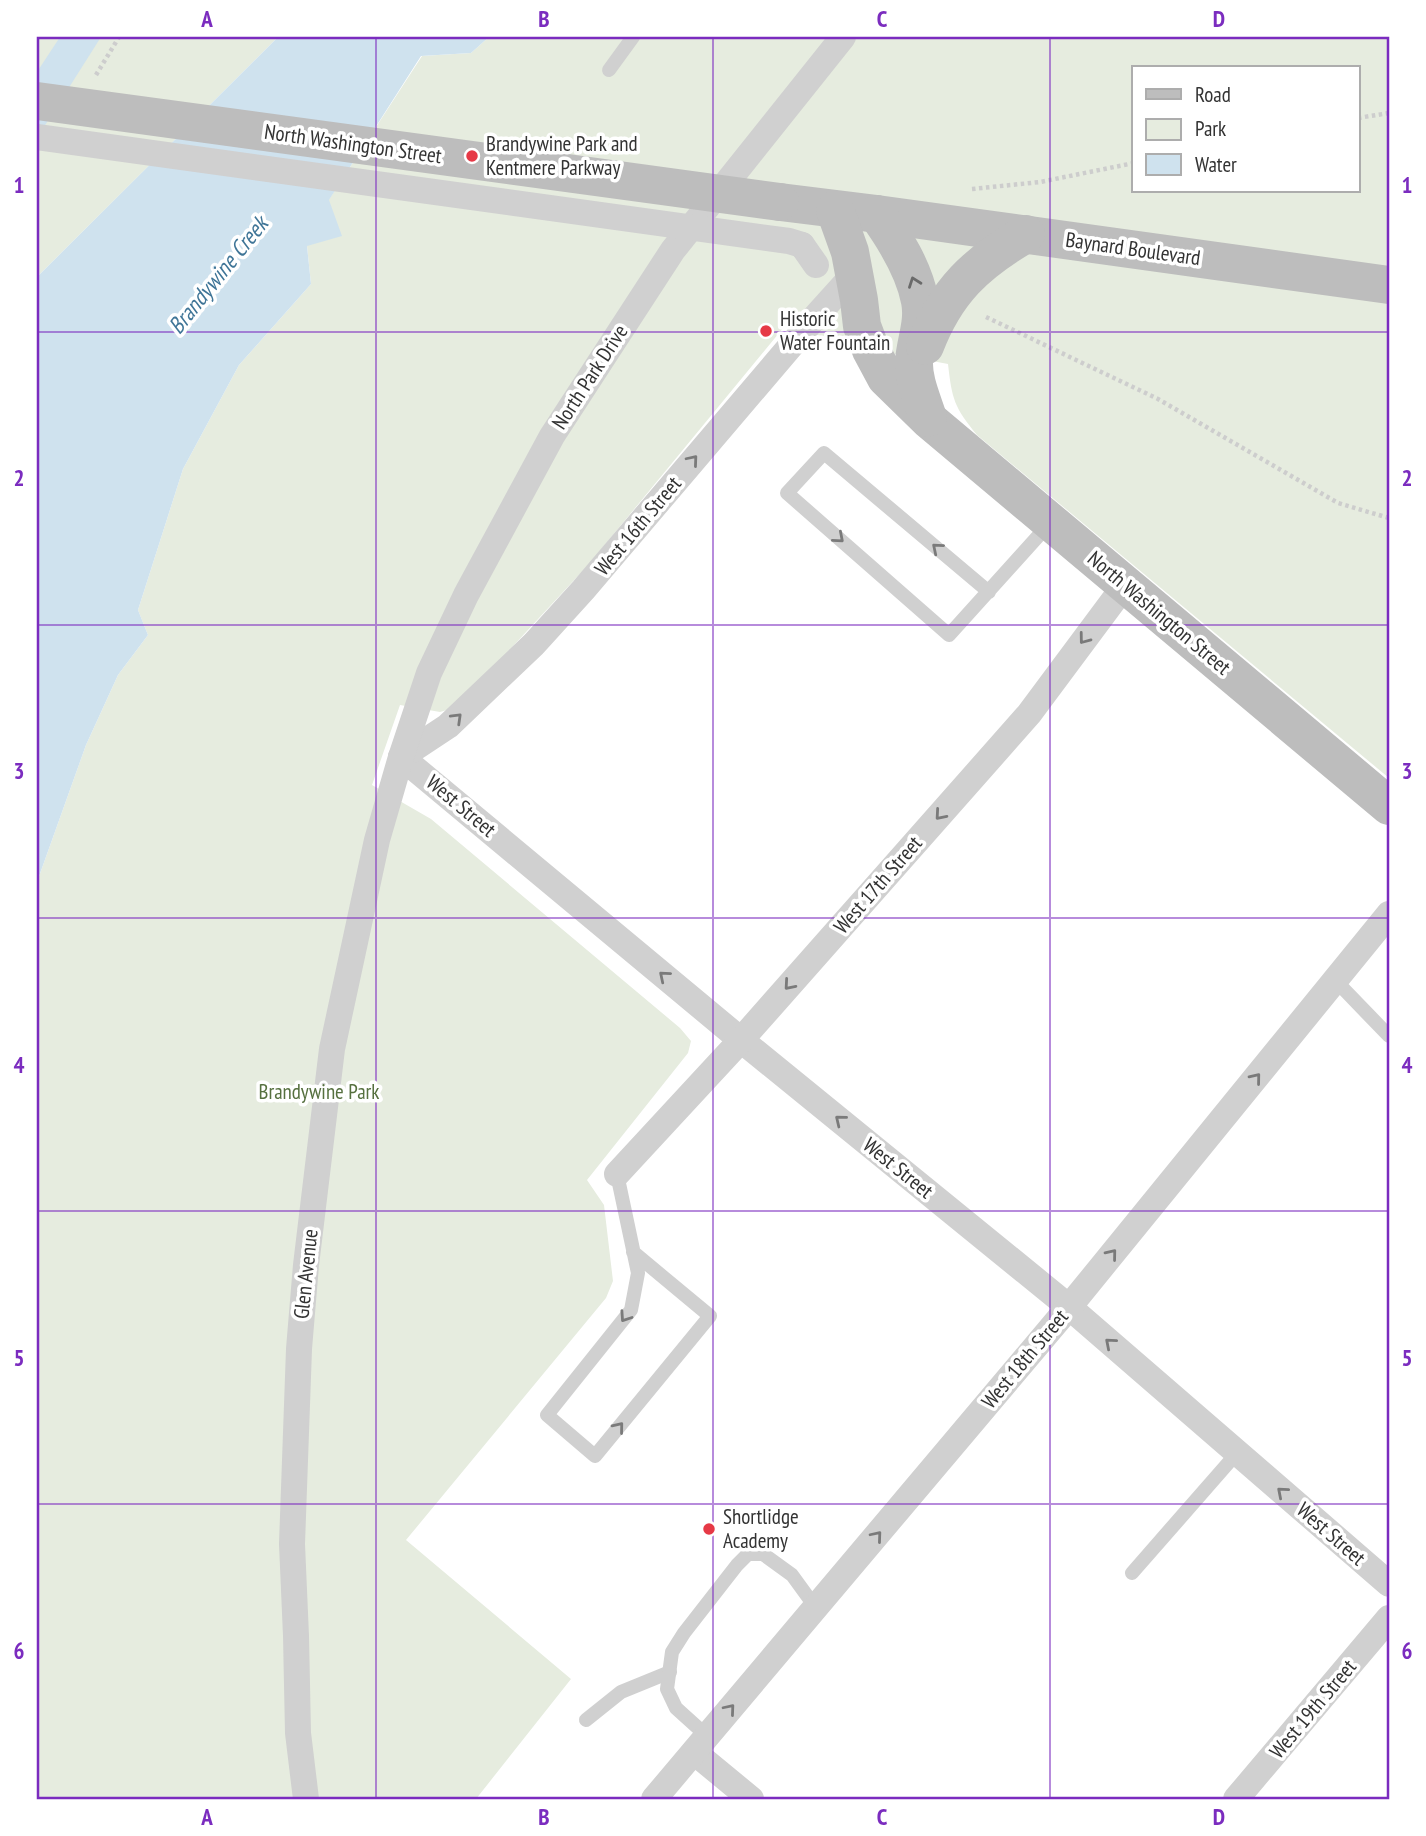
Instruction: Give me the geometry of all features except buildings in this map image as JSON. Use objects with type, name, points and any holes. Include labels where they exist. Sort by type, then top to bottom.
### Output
[{"type":"main road","name":"North Washington Street","points":[[37,101],[877,214]]},
{"type":"main road","name":"North Washington Street","points":[[835,210],[854,274],[862,326],[886,378],[929,419],[1389,806]]},
{"type":"main road","name":"Baynard Boulevard","points":[[877,214],[1389,285]]},
{"type":"main road","points":[[877,214],[898,245],[914,279],[920,301],[922,320],[914,361],[915,378],[929,419]]},
{"type":"main road","points":[[915,378],[935,320],[948,299],[983,261],[1026,234]]},
{"type":"street","name":"North Park Drive","points":[[401,757],[429,673],[466,595],[552,436],[673,250],[843,37]]},
{"type":"street","points":[[37,136],[789,241],[809,255]]},
{"type":"street","name":"West 16th Street","points":[[401,757],[448,726],[534,644],[854,274]]},
{"type":"street","name":"West 17th Street","points":[[617,1174],[741,1040],[1029,714],[1125,585]]},
{"type":"street","name":"West Street","points":[[401,757],[741,1040],[1069,1307],[1389,1584]]},
{"type":"street","name":"Glen Avenue","points":[[306,1799],[298,1733],[292,1544],[298,1362],[306,1265],[332,1049],[377,840],[401,757]]},
{"type":"street","name":"West 18th Street","points":[[654,1799],[1069,1307],[1389,914]]},
{"type":"street","name":"West 19th Street","points":[[1236,1799],[1389,1618]]},
{"type":"street","points":[[701,1744],[751,1799]]},
{"type":"lane","points":[[609,70],[634,37]]},
{"type":"lane","points":[[989,592],[824,453],[788,493],[949,635],[989,592],[1051,522]]},
{"type":"lane","points":[[1335,980],[1389,1036]]},
{"type":"lane","points":[[617,1174],[633,1252],[638,1273],[631,1310],[547,1415],[595,1456],[710,1316],[633,1252]]},
{"type":"lane","points":[[1132,1573],[1237,1453]]},
{"type":"lane","points":[[701,1744],[676,1708],[667,1689],[672,1652],[737,1565],[748,1554],[762,1553],[792,1575],[816,1608]]},
{"type":"lane","points":[[586,1720],[621,1692],[670,1672]]},
{"type":"path","points":[[1360,118],[1389,113]]},
{"type":"path","points":[[971,190],[1040,182],[1132,163]]},
{"type":"path","points":[[986,317],[1158,399],[1338,503],[1389,518]]},
{"type":"green space","points":[[37,37],[278,37],[37,277]]},
{"type":"green space","name":"Brandywine Park","points":[[489,37],[1389,37],[1389,778],[977,435],[955,402],[948,364],[784,327],[589,564],[501,659],[447,710],[440,712],[400,705],[372,785],[431,819],[680,1028],[691,1041],[688,1053],[587,1180],[604,1205],[613,1281],[606,1298],[406,1540],[571,1679],[476,1799],[37,1799],[37,882],[86,745],[118,675],[148,635],[138,610],[183,469],[239,365],[311,284],[307,246],[328,201],[422,56],[471,53]]},
{"type":"water","points":[[60,37],[101,37],[37,138],[37,72]]},
{"type":"water","name":"Brandywine Creek","points":[[278,37],[489,37],[471,53],[421,56],[329,200],[342,236],[307,246],[311,284],[239,365],[183,469],[138,610],[148,635],[118,675],[86,745],[37,882],[37,277]]},
{"type":"place","name":"Brandywine Park and Kentmere Parkway","points":[[472,156]]},
{"type":"place","name":"Historic Water Fountain","points":[[766,331]]},
{"type":"place","name":"Shortlidge Academy","points":[[709,1529]]}]
